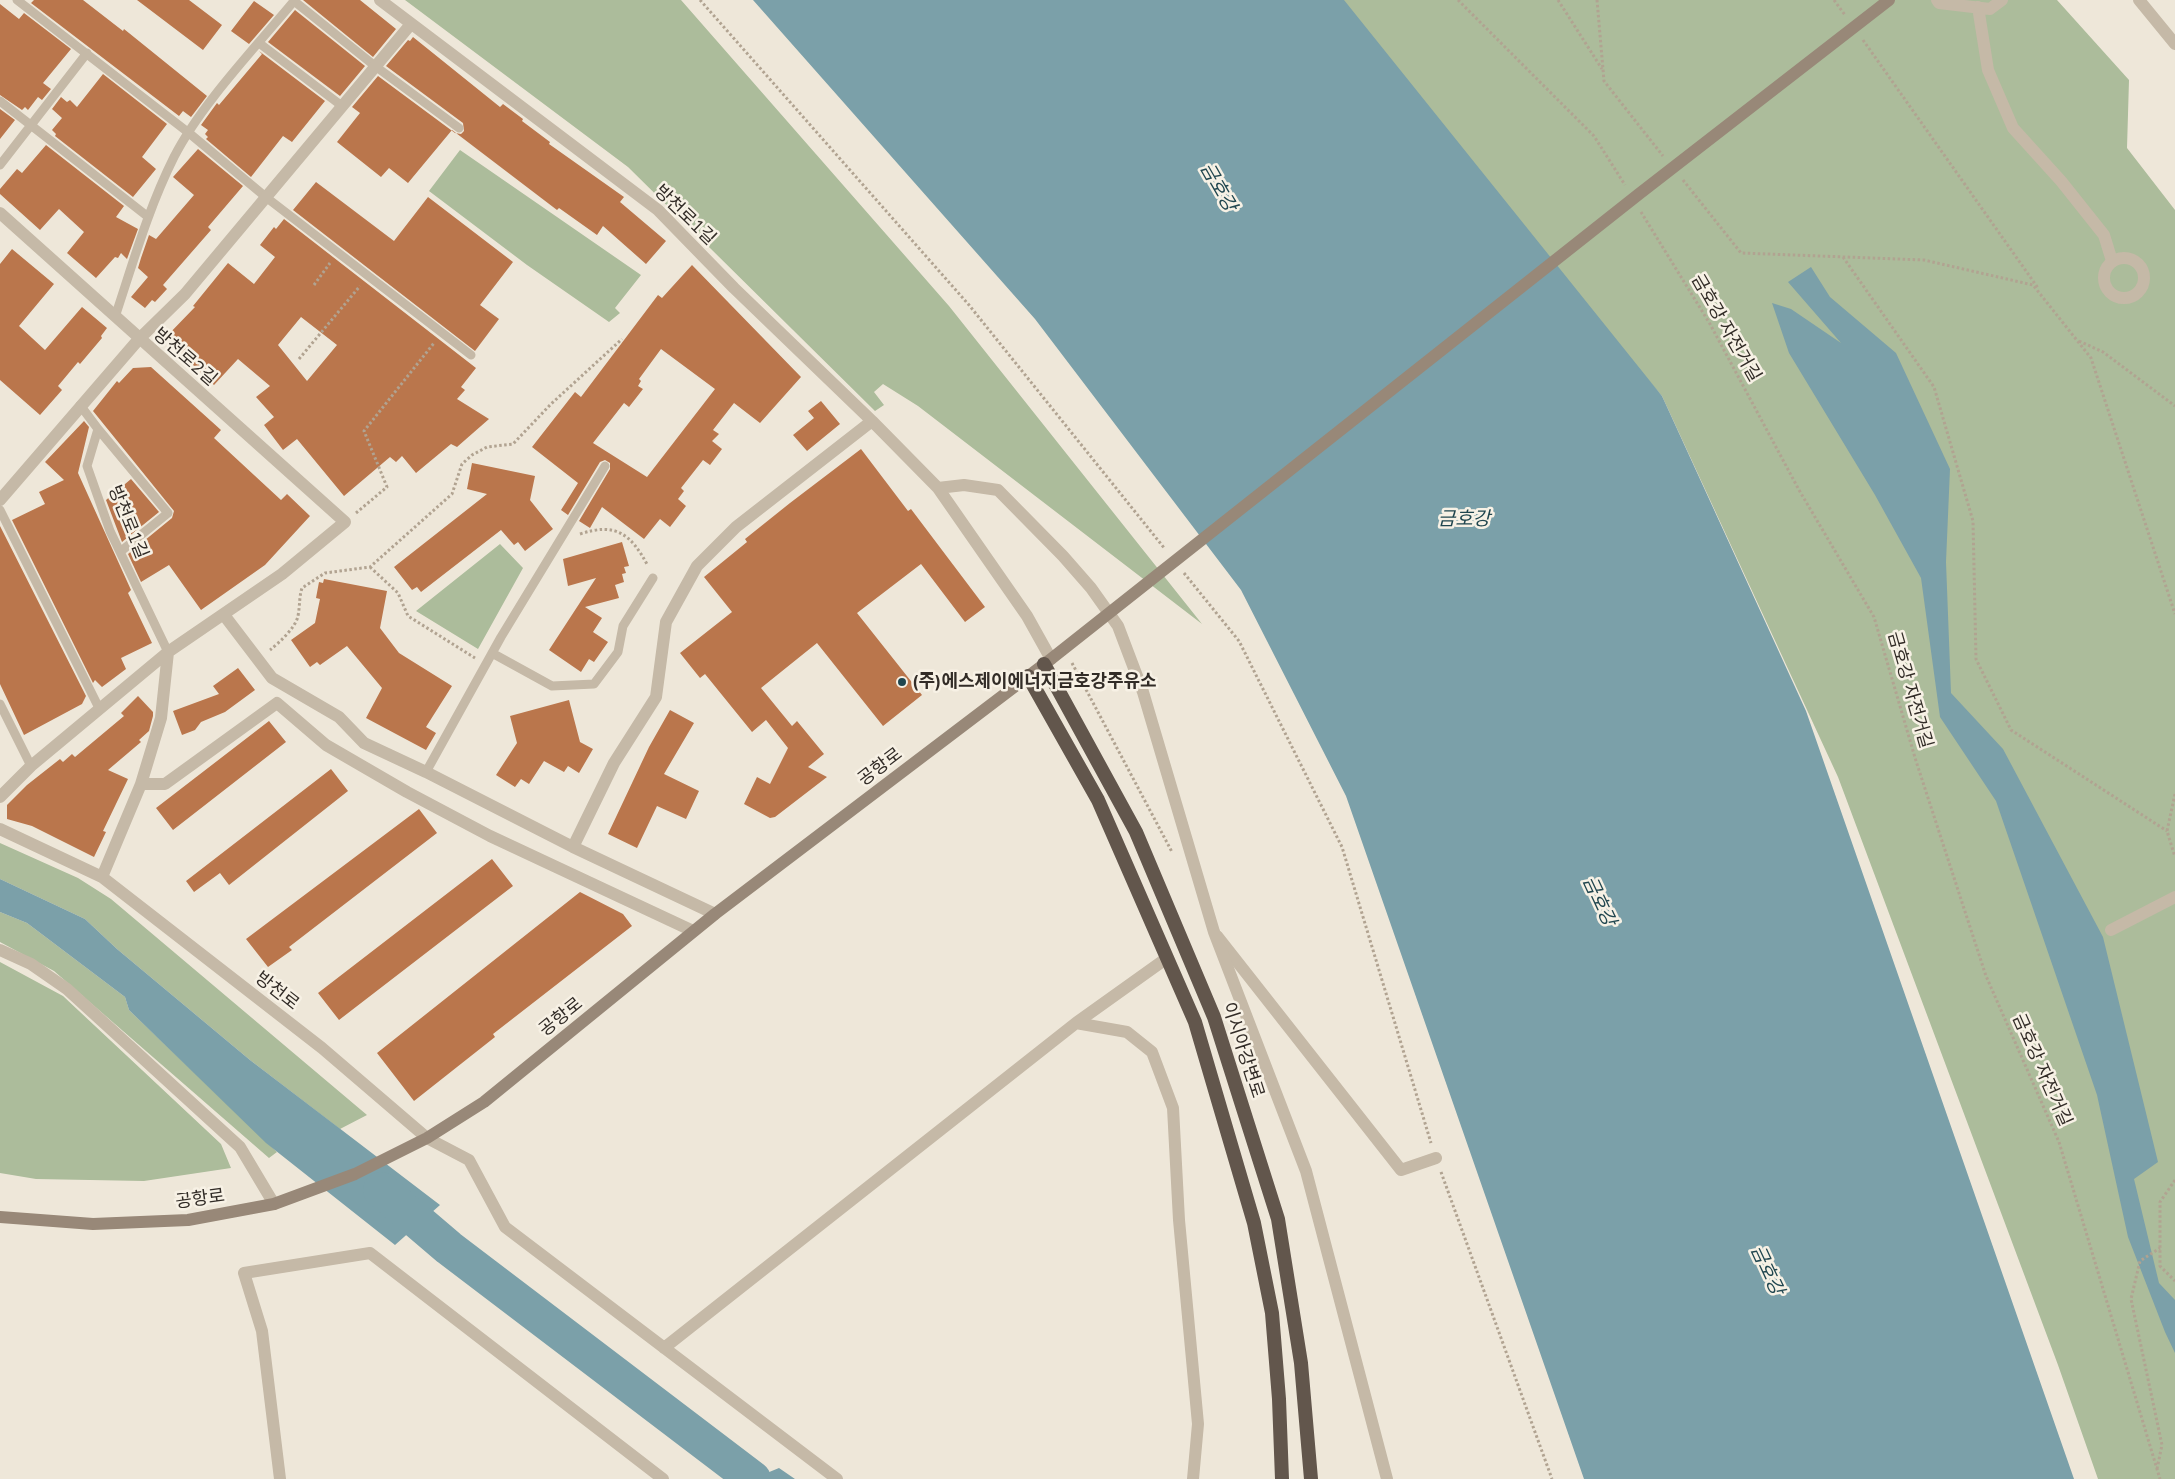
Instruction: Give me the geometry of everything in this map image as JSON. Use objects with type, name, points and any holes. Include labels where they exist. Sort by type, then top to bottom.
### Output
[{"type":"highway","name":"이시아강변로","points":[[1047,662],[1136,832],[1214,1017],[1278,1219],[1301,1364],[1311,1479]]},
{"type":"highway","points":[[1028,676],[1098,800],[1195,1022],[1254,1224],[1272,1313],[1279,1399],[1282,1479]]},
{"type":"main road","name":"공항로","points":[[0,1216],[94,1224],[188,1220],[274,1204],[355,1174],[427,1138],[484,1102],[715,914],[1065,648],[1639,194],[1889,0]]},
{"type":"street","name":"방천로1길","points":[[380,0],[658,210],[734,288],[872,420],[938,488],[1027,616],[1047,662]]},
{"type":"street","points":[[1937,0],[1939,3],[1990,9],[2002,0]]},
{"type":"street","points":[[2139,0],[2175,44]]},
{"type":"street","points":[[1978,7],[1988,70],[2013,128],[2061,181],[2104,235],[2112,261]]},
{"type":"street","points":[[0,213],[139,339],[185,294],[411,24]]},
{"type":"street","name":"방천로2길","points":[[2,494],[139,339],[345,522]]},
{"type":"street","points":[[573,847],[614,763],[656,697],[666,622],[697,566],[736,527],[872,420]]},
{"type":"street","points":[[938,488],[964,485],[998,490],[1063,556],[1091,588],[1118,626],[1143,692],[1214,932],[1306,1171],[1387,1479]]},
{"type":"street","points":[[0,797],[31,766],[168,652],[282,574],[345,522]]},
{"type":"street","points":[[224,615],[272,678],[339,717],[364,743],[426,772],[573,847],[715,914]]},
{"type":"street","points":[[102,877],[141,784],[161,718],[168,652]]},
{"type":"street","points":[[141,784],[165,784],[276,703],[326,745],[407,792],[490,836],[694,931]]},
{"type":"street","name":"방천로","points":[[0,829],[102,877],[322,1048],[427,1138],[469,1160],[505,1227],[837,1479]]},
{"type":"street","points":[[2111,930],[2175,897]]},
{"type":"street","points":[[1214,932],[1401,1170],[1436,1158]]},
{"type":"street","points":[[0,950],[31,964],[66,989],[240,1147],[274,1204]]},
{"type":"street","points":[[664,1348],[1076,1023],[1167,958]]},
{"type":"street","points":[[1076,1023],[1127,1032],[1152,1052],[1173,1108],[1179,1220],[1198,1424],[1193,1479]]},
{"type":"street","points":[[280,1479],[262,1331],[244,1273],[370,1253],[663,1479]]},
{"type":"lane","points":[[17,0],[189,133],[267,198],[470,354]]},
{"type":"lane","points":[[115,318],[147,216],[175,156],[189,133],[294,1],[375,66],[459,128]]},
{"type":"lane","points":[[259,43],[342,106]]},
{"type":"lane","points":[[0,165],[88,54]]},
{"type":"lane","points":[[0,101],[147,216]]},
{"type":"lane","points":[[80,405],[168,512],[120,552]]},
{"type":"lane","name":"방천로1길","points":[[98,429],[87,466],[120,552],[168,652]]},
{"type":"lane","points":[[426,772],[492,653],[605,466]]},
{"type":"lane","points":[[0,510],[99,708]]},
{"type":"lane","points":[[492,653],[552,686],[594,684],[618,652],[624,626],[653,578]]},
{"type":"lane","points":[[0,704],[31,766]]},
{"type":"path","points":[[700,0],[969,305],[1167,551]]},
{"type":"path","points":[[1458,0],[1594,136],[1630,193]]},
{"type":"path","points":[[1558,0],[1603,70]]},
{"type":"path","points":[[1597,0],[1604,81],[1666,159]]},
{"type":"path","points":[[1834,0],[1851,23]]},
{"type":"path","points":[[1862,38],[2009,249],[2092,358],[2175,614]]},
{"type":"path","points":[[1678,175],[1741,253],[1924,260],[2033,285],[2078,340],[2103,352],[2175,406]]},
{"type":"path","name":"금호강 자전거길","points":[[1640,209],[1710,324],[1799,490],[1874,617],[1916,761],[1986,976],[2059,1142],[2160,1479]]},
{"type":"path","points":[[314,285],[338,253]]},
{"type":"path","points":[[1842,257],[1934,387],[1973,521],[1976,658],[2011,730],[2167,831]]},
{"type":"path","points":[[299,359],[369,276]]},
{"type":"path","points":[[345,522],[387,487],[364,431],[442,333]]},
{"type":"path","points":[[258,658],[278,644],[298,618],[302,588],[326,573],[370,568],[452,494],[462,464],[472,454],[487,447],[513,444],[551,404],[622,339]]},
{"type":"path","points":[[559,542],[598,528],[615,529],[630,539],[642,555],[653,578]]},
{"type":"path","points":[[1179,566],[1239,641],[1342,847],[1436,1158],[1552,1479]]},
{"type":"path","points":[[370,568],[398,593],[408,616],[485,665]]},
{"type":"path","points":[[1065,648],[1173,855]]},
{"type":"path","points":[[2175,794],[2167,831],[2175,857]]},
{"type":"path","points":[[2175,1180],[2160,1202],[2160,1266],[2175,1281]]},
{"type":"path","points":[[2156,1469],[2162,1445],[2131,1299],[2140,1262],[2160,1248]]},
{"type":"green space","points":[[405,0],[681,0],[949,306],[1202,624],[918,406],[883,384],[874,392],[884,405],[875,411],[628,167]]},
{"type":"green space","points":[[1318,0],[2057,0],[2129,80],[2127,148],[2175,210],[2175,1479],[2098,1479],[2058,1365],[1838,777],[1662,396]]},
{"type":"green space","points":[[460,150],[641,275],[615,308],[620,313],[609,322],[527,265],[429,191]]},
{"type":"green space","points":[[500,544],[523,568],[478,649],[416,611]]},
{"type":"green space","points":[[0,843],[78,878],[111,899],[367,1115],[340,1129],[250,1060],[117,949],[85,919],[0,879]]},
{"type":"green space","points":[[0,912],[27,923],[125,997],[129,1010],[277,1152],[269,1158],[54,971],[0,942]]},
{"type":"green space","points":[[0,962],[63,996],[221,1144],[231,1168],[144,1181],[36,1179],[0,1173]]},
{"type":"water","name":"금호강","points":[[753,0],[1344,0],[1662,396],[1806,711],[2074,1479],[1584,1479],[1346,796],[1241,590],[1035,319]]},
{"type":"water","points":[[1811,267],[1830,297],[1896,353],[1950,469],[1946,562],[1951,693],[2003,749],[2103,937],[2158,1162],[2134,1179],[2159,1283],[2175,1300],[2175,1353],[2128,1237],[2097,1095],[1996,801],[1940,717],[1921,578],[1875,495],[1789,353],[1772,303],[1791,309],[1841,343],[1788,282]]},
{"type":"water","points":[[0,879],[85,919],[117,949],[250,1060],[440,1205],[395,1245],[266,1143],[129,1010],[125,997],[27,923],[0,912]]},
{"type":"water","points":[[779,1468],[795,1479],[766,1479],[762,1475]]},
{"type":"building","points":[[34,0],[83,0],[123,31],[124,29],[207,96],[191,117],[183,111],[179,116],[31,3]]},
{"type":"building","points":[[137,0],[189,0],[222,25],[203,50]]},
{"type":"building","points":[[303,0],[360,0],[396,29],[373,57]]},
{"type":"building","points":[[254,1],[274,15],[249,44],[231,31]]},
{"type":"building","points":[[0,4],[19,19],[24,13],[71,49],[43,83],[51,89],[42,100],[38,97],[28,110],[25,107],[22,110],[0,95]]},
{"type":"building","points":[[295,10],[365,66],[340,96],[268,42]]},
{"type":"building","points":[[413,37],[500,107],[503,104],[550,142],[549,144],[624,197],[620,202],[666,241],[646,264],[603,226],[597,235],[559,208],[557,210],[456,133],[461,134],[464,131],[463,123],[386,66],[408,40],[410,41]]},
{"type":"building","points":[[259,51],[325,101],[292,142],[283,136],[251,177],[206,139],[208,137],[205,134],[208,130],[201,125],[217,103],[219,105],[262,54]]},
{"type":"building","points":[[103,74],[167,124],[142,157],[156,169],[133,197],[55,136],[56,134],[52,130],[62,118],[52,109],[61,97],[67,102],[70,100],[77,107]]},
{"type":"building","points":[[378,76],[452,130],[408,183],[389,168],[381,177],[337,142],[360,113],[352,107]]},
{"type":"building","points":[[0,109],[15,120],[0,139]]},
{"type":"building","points":[[46,145],[124,206],[116,217],[138,229],[127,259],[121,253],[96,278],[67,253],[84,232],[59,209],[40,230],[0,194],[0,189],[17,169],[22,173]]},
{"type":"building","points":[[198,149],[243,186],[208,227],[211,230],[163,285],[167,289],[155,302],[152,300],[145,308],[131,297],[148,277],[138,268],[141,258],[149,235],[156,239],[194,195],[173,177]]},
{"type":"building","points":[[316,182],[394,241],[428,197],[513,262],[480,305],[499,319],[475,351],[293,210]]},
{"type":"building","points":[[284,219],[476,368],[461,387],[465,390],[457,399],[489,419],[457,447],[451,444],[416,473],[402,456],[396,462],[390,457],[344,496],[297,439],[283,450],[264,425],[274,417],[256,397],[270,386],[238,359],[214,385],[165,338],[195,307],[193,306],[228,263],[254,284],[275,257],[260,245],[274,227],[276,229]],"holes":[[[301,317],[337,345],[307,381],[278,345]]]},
{"type":"building","points":[[12,249],[54,284],[19,326],[45,350],[82,307],[107,328],[101,336],[102,338],[58,386],[62,390],[40,415],[0,380],[0,264]]},
{"type":"building","points":[[692,265],[801,377],[760,423],[734,403],[713,430],[719,434],[712,441],[722,449],[710,465],[703,460],[681,488],[684,491],[678,499],[686,506],[670,527],[660,519],[644,539],[602,507],[590,528],[579,521],[610,469],[610,463],[605,460],[600,462],[568,515],[561,510],[578,483],[532,447],[575,392],[581,397],[658,295],[662,298]],"holes":[[[661,349],[715,389],[647,477],[593,443],[624,403],[629,407],[643,389],[638,386],[641,381],[639,379]]]},
{"type":"building","points":[[151,367],[221,430],[214,438],[281,500],[287,494],[310,516],[265,565],[201,610],[169,565],[141,582],[128,554],[172,518],[174,511],[93,411],[117,381],[119,383],[133,368]]},
{"type":"building","points":[[821,401],[840,424],[807,451],[793,435],[814,418],[808,411]]},
{"type":"building","points":[[84,421],[89,427],[78,473],[131,590],[128,593],[152,643],[121,658],[126,669],[102,687],[95,680],[93,683],[12,520],[45,504],[39,492],[64,480],[45,462]]},
{"type":"building","points":[[861,449],[908,511],[911,509],[985,607],[965,622],[921,564],[857,613],[922,695],[883,726],[817,643],[761,688],[792,726],[797,721],[824,754],[808,767],[827,777],[775,817],[770,818],[744,804],[757,777],[770,784],[788,748],[766,720],[752,732],[705,674],[700,678],[680,653],[732,612],[704,577],[747,542],[745,539]]},
{"type":"building","points":[[472,463],[535,476],[530,500],[553,529],[525,551],[518,542],[514,545],[501,530],[421,592],[417,587],[412,590],[394,567],[487,494],[467,489]]},
{"type":"building","points":[[131,479],[159,512],[122,542],[106,500]]},
{"type":"building","points":[[0,526],[86,696],[82,704],[24,735],[0,684]]},
{"type":"building","points":[[622,542],[629,566],[624,567],[626,573],[622,574],[624,582],[615,585],[619,598],[585,607],[602,618],[593,632],[608,642],[594,662],[589,659],[581,672],[549,650],[596,578],[568,586],[563,559]]},
{"type":"building","points":[[324,579],[387,591],[380,628],[399,653],[452,686],[426,727],[436,733],[426,750],[366,718],[382,688],[347,646],[320,665],[317,662],[310,667],[291,640],[315,623],[320,599],[316,598],[319,582],[323,583]]},
{"type":"building","points":[[238,668],[255,690],[225,712],[201,722],[195,730],[182,735],[173,711],[219,694],[213,686]]},
{"type":"building","points":[[138,696],[153,712],[149,731],[139,740],[141,742],[108,770],[128,779],[103,831],[106,832],[94,857],[32,826],[7,819],[7,805],[27,785],[60,759],[63,762],[72,754],[75,757],[124,716],[121,713]]},
{"type":"building","points":[[569,700],[580,742],[593,749],[579,773],[568,766],[564,772],[544,761],[529,784],[521,779],[515,787],[496,775],[517,743],[510,716]]},
{"type":"building","points":[[670,710],[694,723],[664,774],[699,791],[686,819],[657,806],[637,848],[608,834],[649,747]]},
{"type":"building","points":[[269,721],[286,742],[173,830],[156,808]]},
{"type":"building","points":[[331,769],[348,791],[229,885],[220,873],[194,892],[186,881]]},
{"type":"building","points":[[419,809],[437,833],[289,947],[292,950],[268,967],[246,939]]},
{"type":"building","points":[[492,859],[513,886],[339,1020],[318,993]]},
{"type":"building","points":[[580,892],[623,914],[632,926],[493,1034],[495,1037],[414,1101],[377,1053]]},
{"type":"waterway","points":[[381,1190],[449,1248],[753,1479]]},
{"type":"place","name":"(주)에스제이에너지금호강주유소","points":[[902,682]]}]
